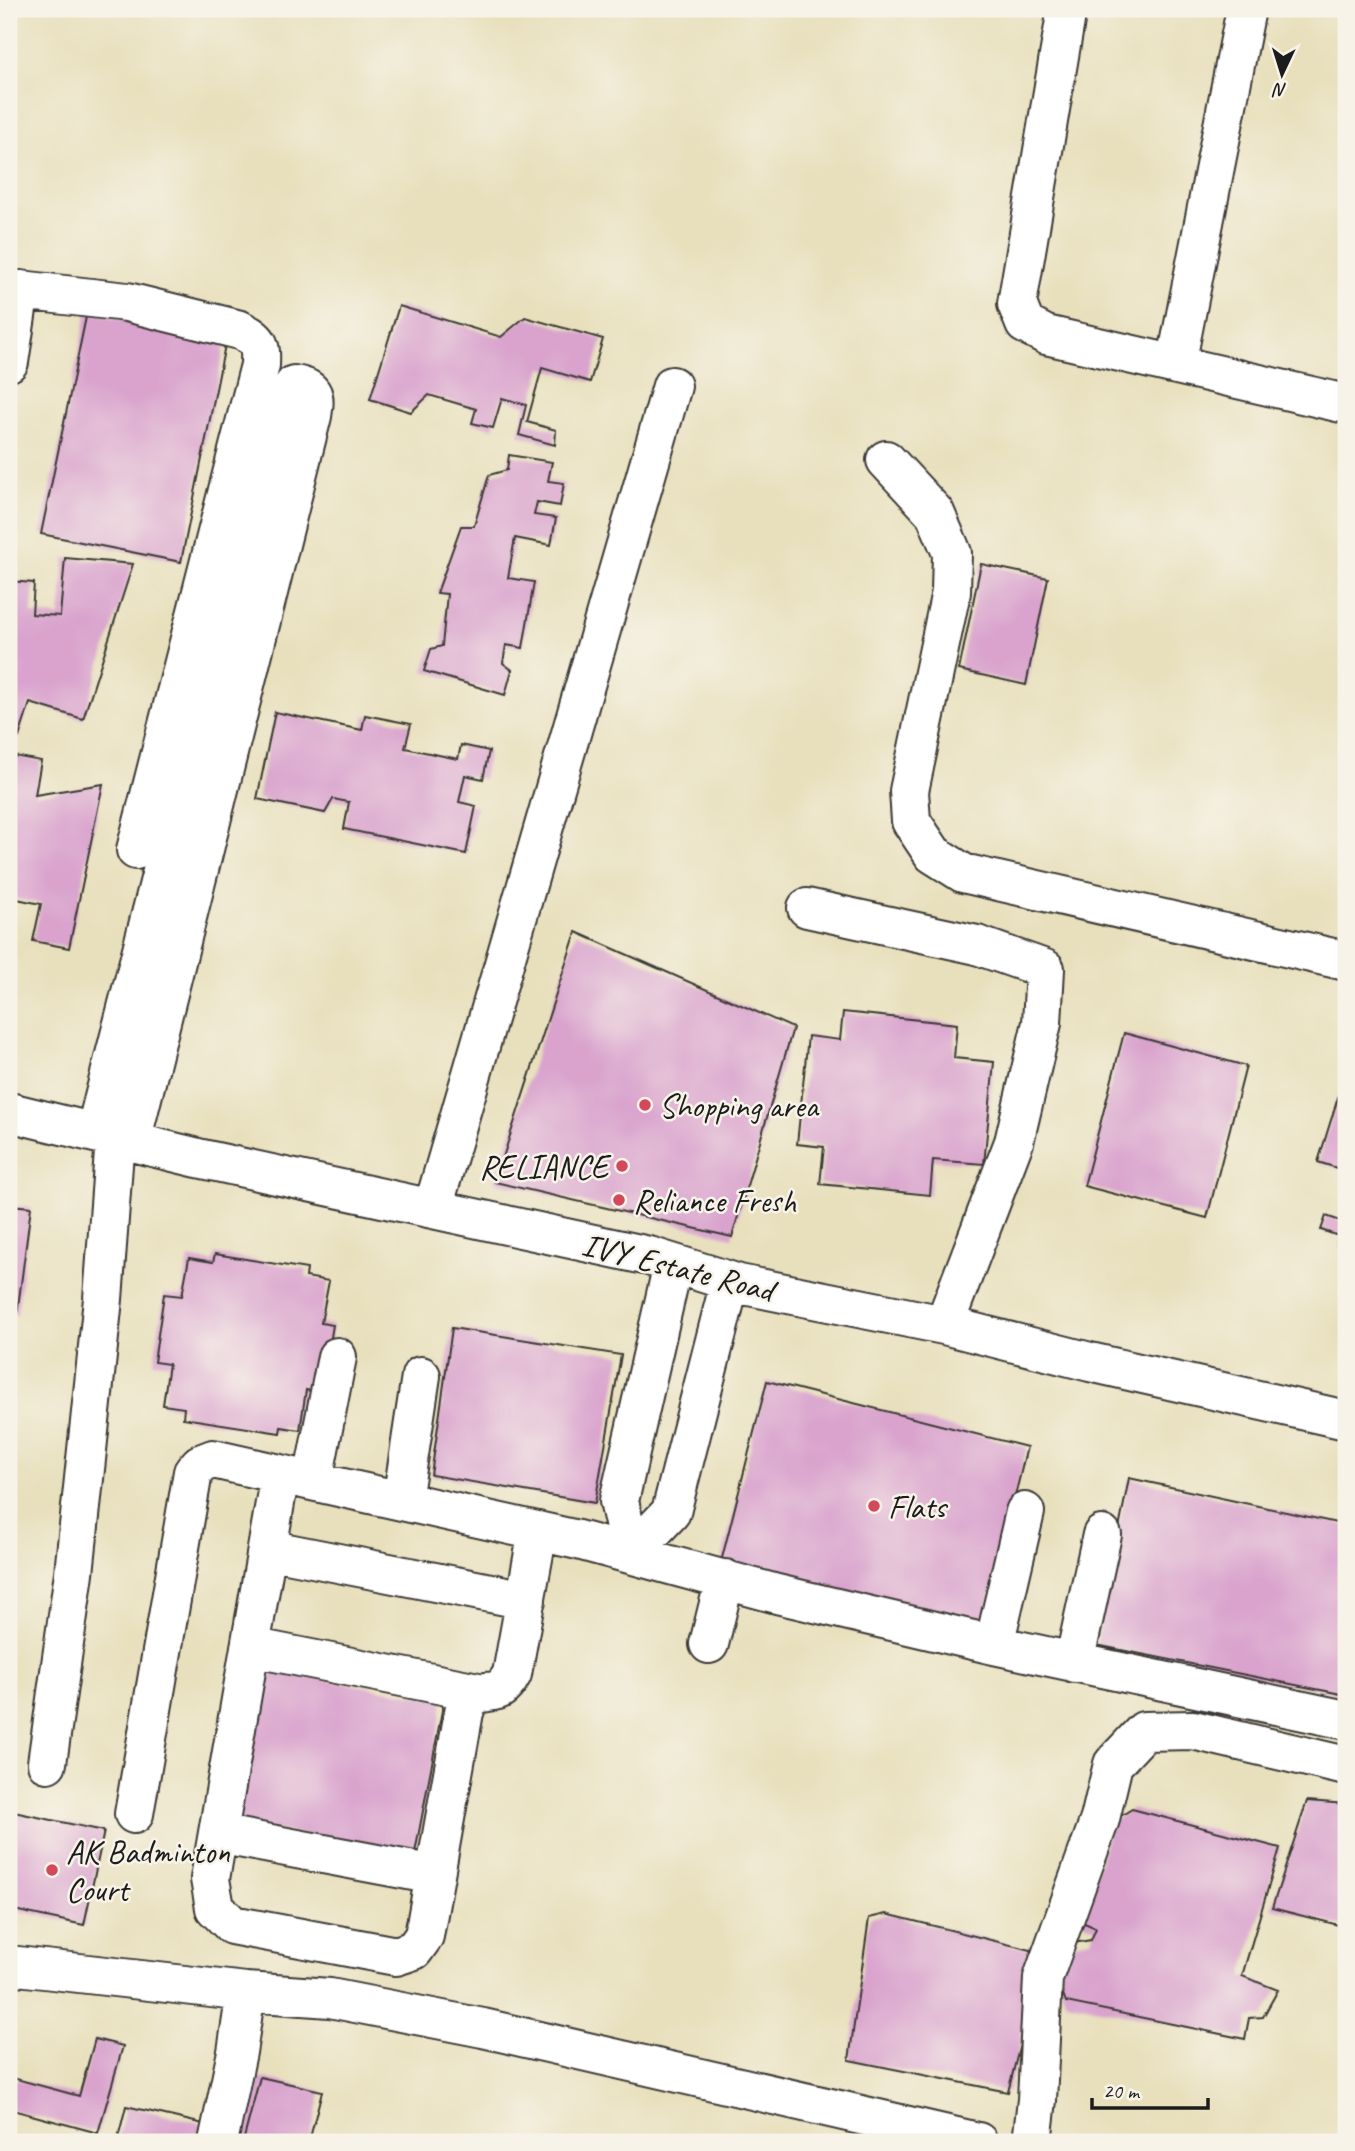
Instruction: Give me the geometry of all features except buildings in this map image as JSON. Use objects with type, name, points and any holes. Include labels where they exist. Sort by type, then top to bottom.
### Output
[{"type":"street","points":[[1067,9],[1017,304],[1025,324],[1045,335],[1346,404]]},
{"type":"street","points":[[1176,365],[1246,9]]},
{"type":"street","points":[[9,362],[20,290],[127,302],[240,330],[256,338],[261,350],[260,365],[194,623],[195,749]]},
{"type":"street","points":[[47,1763],[74,1573],[103,1299],[113,1138],[195,749],[279,415],[294,385],[305,387],[312,393],[315,402],[313,416],[195,749],[136,850]]},
{"type":"street","points":[[433,1208],[672,386]]},
{"type":"street","points":[[886,460],[935,513],[952,554],[951,592],[909,791],[911,821],[933,854],[963,873],[1346,961]]},
{"type":"street","points":[[807,908],[977,945],[1045,969],[1042,1023],[1014,1142],[943,1325]]},
{"type":"street","name":"IVY Estate Road","points":[[9,1112],[113,1138],[649,1256],[730,1282],[943,1325],[1090,1362],[1346,1420]]},
{"type":"street","points":[[631,1553],[618,1501],[673,1264]]},
{"type":"street","points":[[631,1553],[671,1512],[730,1282]]},
{"type":"street","points":[[337,1357],[297,1477],[267,1549],[210,1879],[215,1908],[232,1925],[250,1930],[396,1956],[414,1950],[424,1936],[464,1712],[470,1697],[478,1692]]},
{"type":"street","points":[[402,1501],[421,1377]]},
{"type":"street","points":[[134,1814],[193,1472],[200,1464],[214,1459],[631,1553],[777,1594],[994,1645],[1346,1720]]},
{"type":"street","points":[[994,1645],[1025,1512]]},
{"type":"street","points":[[250,1647],[478,1692],[495,1692],[505,1687],[512,1674],[538,1531]]},
{"type":"street","points":[[1074,1663],[1102,1535]]},
{"type":"street","points":[[267,1549],[526,1600]]},
{"type":"street","points":[[709,1644],[725,1579]]},
{"type":"street","points":[[1032,2142],[1044,1978],[1100,1819],[1112,1763],[1144,1731],[1193,1730],[1346,1766]]},
{"type":"street","points":[[218,1834],[435,1875]]},
{"type":"street","points":[[9,1965],[246,1992],[330,1998],[471,2025],[978,2142]]},
{"type":"street","points":[[218,2142],[237,2052],[246,1992]]},
{"type":"place","name":"Shopping area","points":[[645,1105]]},
{"type":"place","name":"RELIANCE","points":[[622,1166]]},
{"type":"place","name":"Reliance Fresh","points":[[619,1200]]},
{"type":"place","name":"Flats","points":[[874,1506]]},
{"type":"place","name":"AK Badminton Court","points":[[52,1870]]}]
